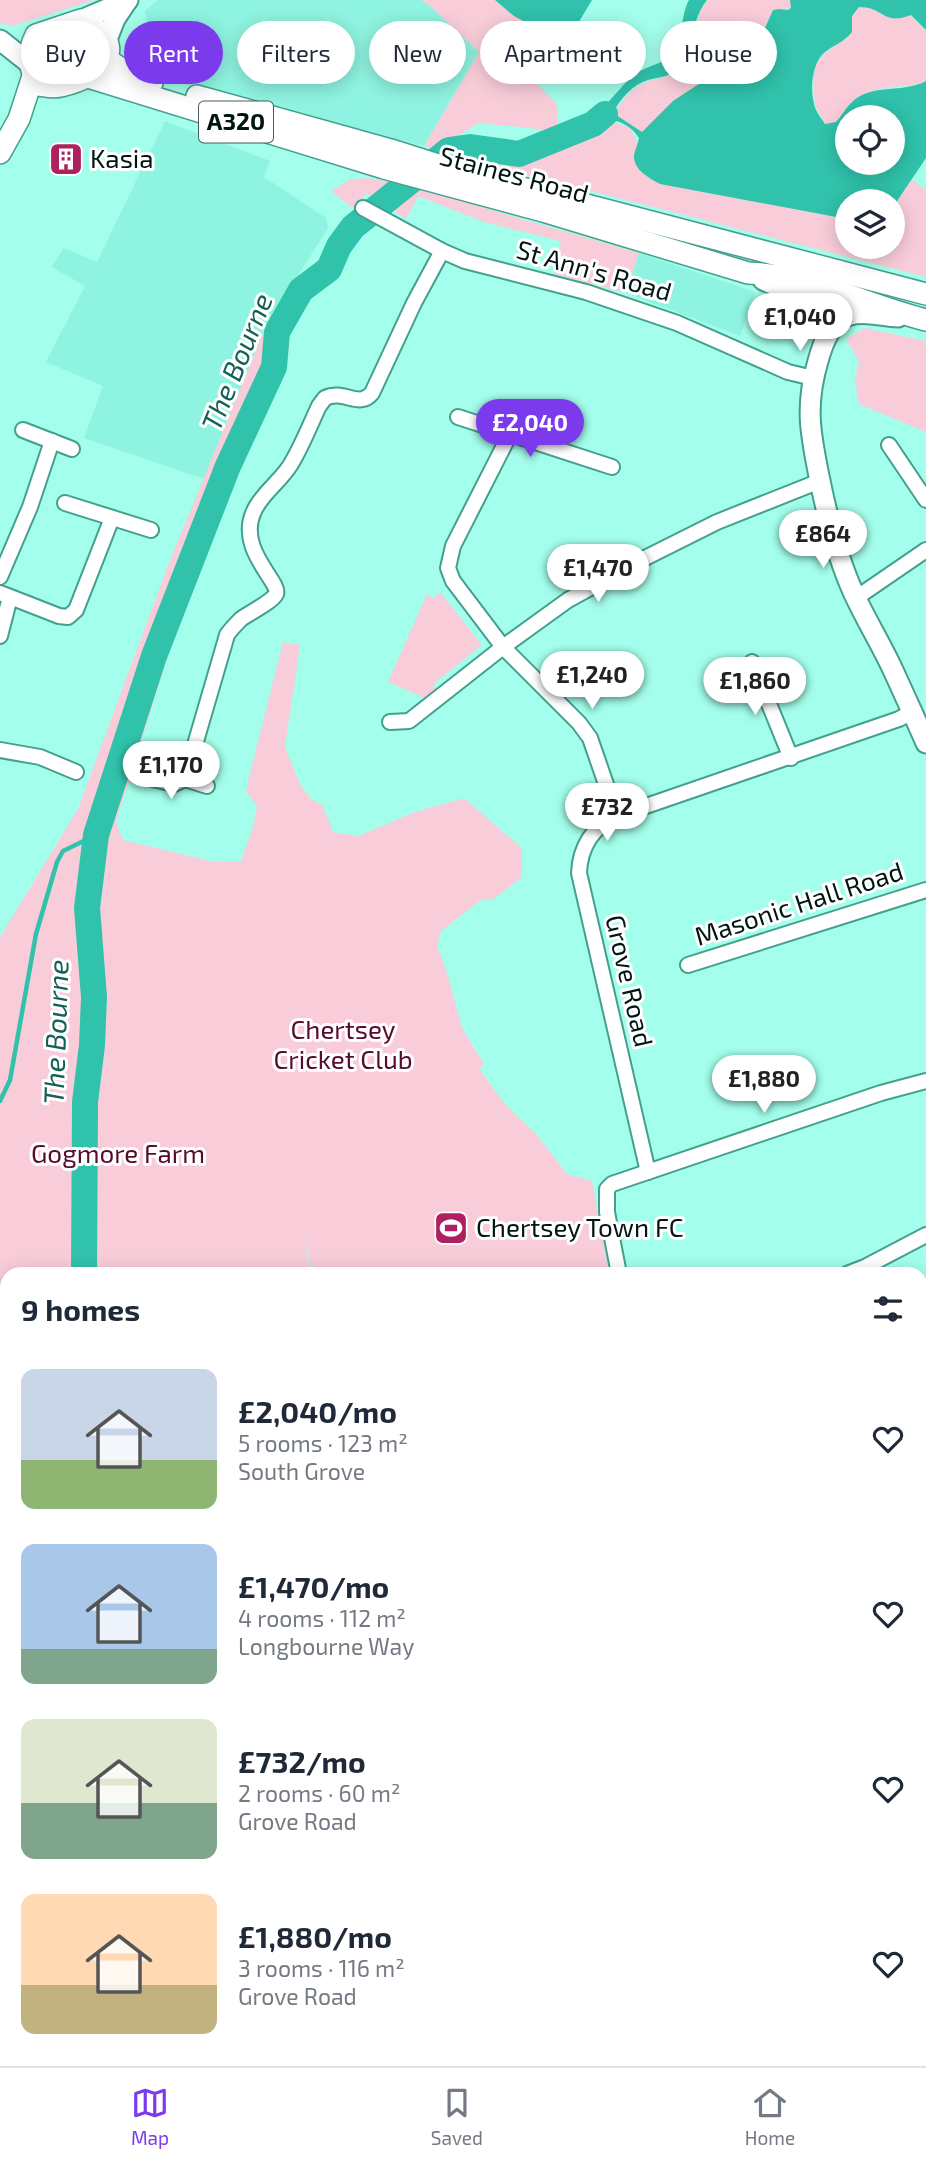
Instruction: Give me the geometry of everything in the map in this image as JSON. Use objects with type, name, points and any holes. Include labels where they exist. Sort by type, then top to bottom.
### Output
[{"type":"main road","points":[[78,21],[127,1]]},
{"type":"main road","points":[[110,39],[115,19],[127,1]]},
{"type":"main road","points":[[0,40],[21,36]]},
{"type":"main road","points":[[0,40],[21,60]]},
{"type":"main road","name":"Staines Road","points":[[110,54],[131,75],[142,79],[305,126],[387,159],[579,221],[748,273],[768,274],[845,294],[921,319]]},
{"type":"main road","points":[[0,153],[19,119],[27,84]]},
{"type":"main road","points":[[38,84],[59,87]]},
{"type":"main road","points":[[19,119],[59,87],[68,84]]},
{"type":"main road","name":"Staines Road","points":[[110,84],[348,157],[387,159]]},
{"type":"main road","points":[[305,126],[345,143],[348,157]]},
{"type":"main road","name":"Staines Road","points":[[454,179],[926,294]]},
{"type":"main road","points":[[833,270],[843,285],[845,305],[839,321],[825,339],[813,378],[809,420],[820,481],[829,523],[856,598],[893,669],[926,743]]},
{"type":"main road","points":[[748,273],[790,290],[814,306],[820,314],[825,339]]},
{"type":"main road","points":[[839,321],[848,315],[860,313],[921,319]]},
{"type":"street","name":"St Ann's Road","points":[[363,208],[466,261],[586,292],[677,323],[788,372],[813,378]]},
{"type":"street","points":[[185,779],[227,635],[242,619],[274,598],[277,592],[276,585],[253,552],[250,537],[254,510],[291,464],[325,398],[339,394],[362,401],[368,399],[442,251]]},
{"type":"street","points":[[458,417],[612,467]]},
{"type":"street","points":[[23,430],[72,449]]},
{"type":"street","points":[[510,434],[453,546],[448,568],[453,581],[503,647],[579,723],[590,738],[617,816]]},
{"type":"street","points":[[0,577],[30,506],[52,441]]},
{"type":"street","points":[[889,445],[926,500]]},
{"type":"street","points":[[390,722],[409,721],[568,600],[717,522],[820,481]]},
{"type":"street","points":[[65,503],[150,530]]},
{"type":"street","points":[[0,636],[5,595],[59,616],[68,617],[76,610],[112,518]]},
{"type":"street","points":[[856,598],[926,550]]},
{"type":"street","points":[[752,663],[791,758]]},
{"type":"street","name":"Grove Road","points":[[648,1172],[579,873],[581,853],[594,831],[617,816],[791,758],[912,712]]},
{"type":"street","points":[[0,750],[40,757],[76,772]]},
{"type":"street","points":[[144,777],[174,784],[185,779],[207,786]]},
{"type":"street","name":"Masonic Hall Road","points":[[688,965],[926,890]]},
{"type":"street","points":[[618,1267],[607,1212],[607,1189],[611,1184],[881,1093],[926,1081]]},
{"type":"street","points":[[865,1267],[926,1236]]},
{"type":"shaded area","points":[[158,0],[421,0],[446,21],[369,21],[369,84],[460,84],[424,146],[183,84],[223,84],[223,21],[147,21],[145,11]]},
{"type":"shaded area","points":[[495,0],[592,0],[579,21],[523,21]]},
{"type":"shaded area","points":[[689,0],[707,0],[696,21],[683,21]]},
{"type":"shaded area","points":[[790,0],[926,0],[926,30],[911,15],[894,18],[859,7],[852,16],[852,32],[825,52],[817,63],[812,88],[814,103],[825,124],[835,122],[835,175],[905,175],[905,105],[849,105],[867,93],[917,85],[926,81],[926,158],[905,189],[835,189],[835,217],[660,184],[642,173],[636,165],[634,155],[639,138],[627,126],[610,120],[591,134],[577,136],[571,127],[589,120],[625,84],[639,84],[623,98],[613,113],[642,132],[673,101],[699,84],[777,84],[777,21],[768,21],[773,10],[791,8]]},
{"type":"shaded area","points":[[466,40],[479,52],[466,74]]},
{"type":"shaded area","points":[[660,63],[660,77],[646,81],[646,69]]},
{"type":"shaded area","points":[[165,121],[270,161],[264,177],[326,218],[328,228],[266,326],[204,479],[84,438],[103,386],[46,362],[85,286],[52,267],[64,248],[97,262]]},
{"type":"shaded area","points":[[639,253],[755,292],[740,336],[626,293]]},
{"type":"green space","points":[[0,0],[94,0],[12,26],[0,23]]},
{"type":"green space","points":[[421,0],[497,0],[524,21],[480,21],[480,84],[537,84],[558,105],[557,131],[479,123],[436,149],[424,146],[460,84],[466,84],[466,74],[479,52],[466,40],[466,21],[446,21]]},
{"type":"green space","points":[[708,0],[790,0],[792,3],[791,8],[773,10],[768,21],[698,21],[700,10]]},
{"type":"green space","points":[[859,7],[895,18],[910,15],[926,30],[926,81],[875,90],[856,98],[848,105],[835,105],[835,123],[825,124],[815,107],[813,78],[816,63],[824,53],[847,38],[852,16]]},
{"type":"green space","points":[[660,78],[660,84],[701,84],[673,101],[642,132],[613,113],[639,85]]},
{"type":"green space","points":[[610,120],[630,128],[638,143],[646,176],[660,184],[835,217],[835,254],[465,159],[529,162],[577,136],[598,132]]},
{"type":"green space","points":[[368,178],[412,187],[639,253],[626,293],[554,274],[561,241],[484,222],[418,196],[406,219],[366,193],[354,209],[331,191],[351,179]]},
{"type":"green space","points":[[911,179],[926,190],[926,277],[856,259],[905,259],[905,189]]},
{"type":"green space","points":[[266,326],[290,338],[289,350],[181,614],[116,822],[123,840],[215,862],[241,861],[253,827],[257,805],[246,792],[283,642],[300,645],[285,747],[300,784],[311,799],[322,805],[332,832],[358,836],[415,812],[464,798],[522,848],[522,877],[492,900],[482,899],[441,931],[437,946],[462,1028],[484,1064],[479,1068],[503,1102],[537,1135],[567,1174],[592,1181],[608,1267],[311,1267],[303,1235],[310,1267],[0,1267],[0,937],[78,809],[167,568]]},
{"type":"green space","points":[[865,328],[926,341],[926,432],[859,404],[855,380],[859,361],[846,339]]},
{"type":"green space","points":[[440,592],[482,645],[433,684],[439,694],[428,699],[388,682],[427,594],[434,598]]},
{"type":"waterway","name":"The Bourne","points":[[84,1267],[85,1102],[92,1045],[94,997],[87,908],[96,835],[154,656],[228,466],[274,367],[277,332],[301,290],[329,269],[339,246],[353,227],[449,150],[470,147],[519,154],[593,124],[605,114]]},
{"type":"waterway","name":"The Bourne","points":[[0,1101],[10,1080],[36,934],[57,862],[63,851],[96,835]]},
{"type":"place","name":"Kasia","points":[[66,159]]},
{"type":"place","name":"Chertsey Town FC","points":[[451,1228]]},
{"type":"park label","name":"Chertsey Cricket Club","points":[[343,1045]]},
{"type":"park label","name":"Gogmore Farm","points":[[118,1154]]}]
